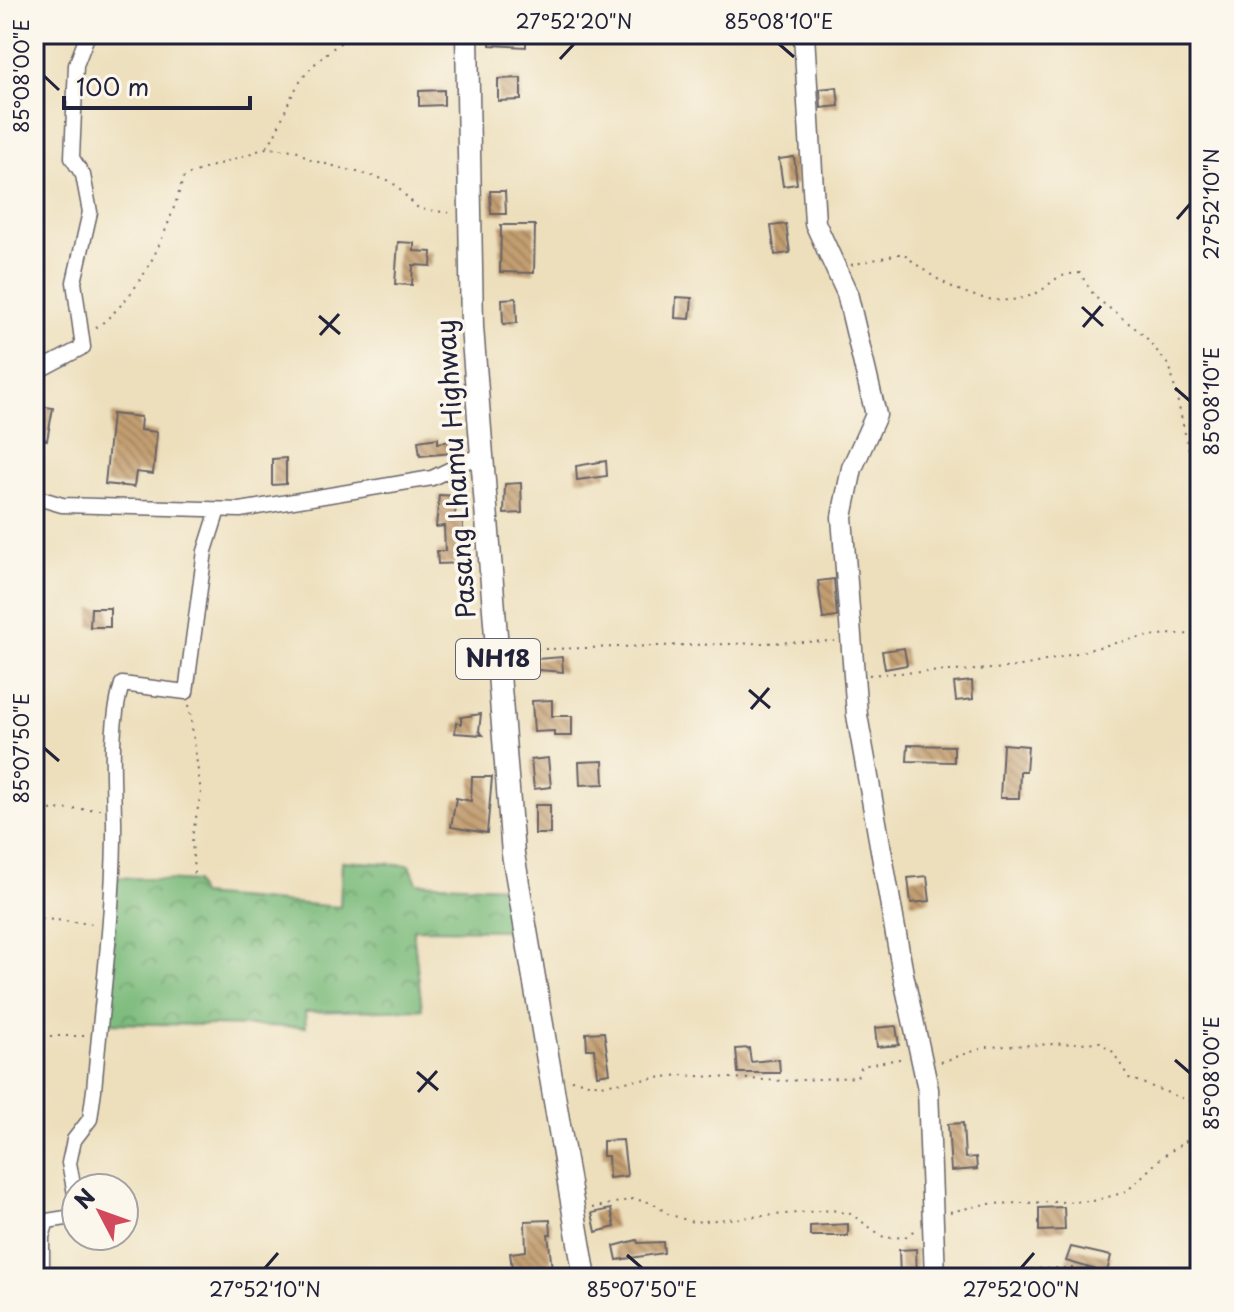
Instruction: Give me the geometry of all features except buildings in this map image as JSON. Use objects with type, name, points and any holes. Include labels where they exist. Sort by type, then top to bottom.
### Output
[{"type":"main road","name":"Pasang Lhamu Highway","points":[[467,34],[472,327],[513,854],[585,1278]]},
{"type":"main road","points":[[804,34],[815,223],[847,293],[876,415],[852,468],[842,517],[850,633],[870,792],[928,1089],[936,1215],[935,1275]]},
{"type":"street","points":[[34,373],[83,347],[74,282],[90,212],[83,175],[72,158],[76,65],[88,34]]},
{"type":"street","points":[[34,456],[35,497],[62,505],[218,510],[288,504],[432,478],[482,454]]},
{"type":"street","points":[[71,1172],[69,1163],[74,1140],[90,1119],[114,810],[112,741],[122,684],[186,692],[205,551],[218,510]]},
{"type":"street","points":[[42,1278],[42,1237],[47,1221],[60,1219]]},
{"type":"path","points":[[266,148],[277,134],[293,92],[324,53],[354,34]]},
{"type":"path","points":[[82,339],[105,321],[151,265],[169,227],[184,176],[266,148],[296,150],[311,160],[391,181],[419,209],[470,214]]},
{"type":"path","points":[[835,271],[873,257],[903,253],[923,271],[961,291],[1003,301],[1034,295],[1059,274],[1080,273],[1095,297],[1144,335],[1170,367],[1188,447],[1200,468]]},
{"type":"path","points":[[498,650],[836,641],[850,633]]},
{"type":"path","points":[[855,676],[1007,668],[1147,638],[1200,636]]},
{"type":"path","points":[[186,692],[196,732],[201,793],[192,837],[194,876]]},
{"type":"path","points":[[34,810],[114,810]]},
{"type":"path","points":[[34,918],[93,926],[108,913]]},
{"type":"path","points":[[34,1036],[98,1036]]},
{"type":"path","points":[[550,1077],[601,1085],[680,1075],[783,1081],[827,1079],[857,1077],[862,1066],[921,1055],[942,1062],[986,1047],[1100,1042],[1113,1052],[1129,1078],[1200,1105]]},
{"type":"path","points":[[572,1215],[633,1199],[653,1203],[668,1214],[693,1222],[832,1210],[851,1214],[885,1238],[905,1237],[936,1215],[985,1204],[1093,1201],[1126,1192],[1162,1157],[1200,1132]]},
{"type":"path","points":[[935,1275],[1072,1268],[1082,1278]]},
{"type":"green space","points":[[342,861],[410,865],[417,883],[506,887],[512,930],[413,929],[422,1009],[305,1012],[306,1027],[107,1023],[117,877],[195,882],[200,895],[340,907]]}]
